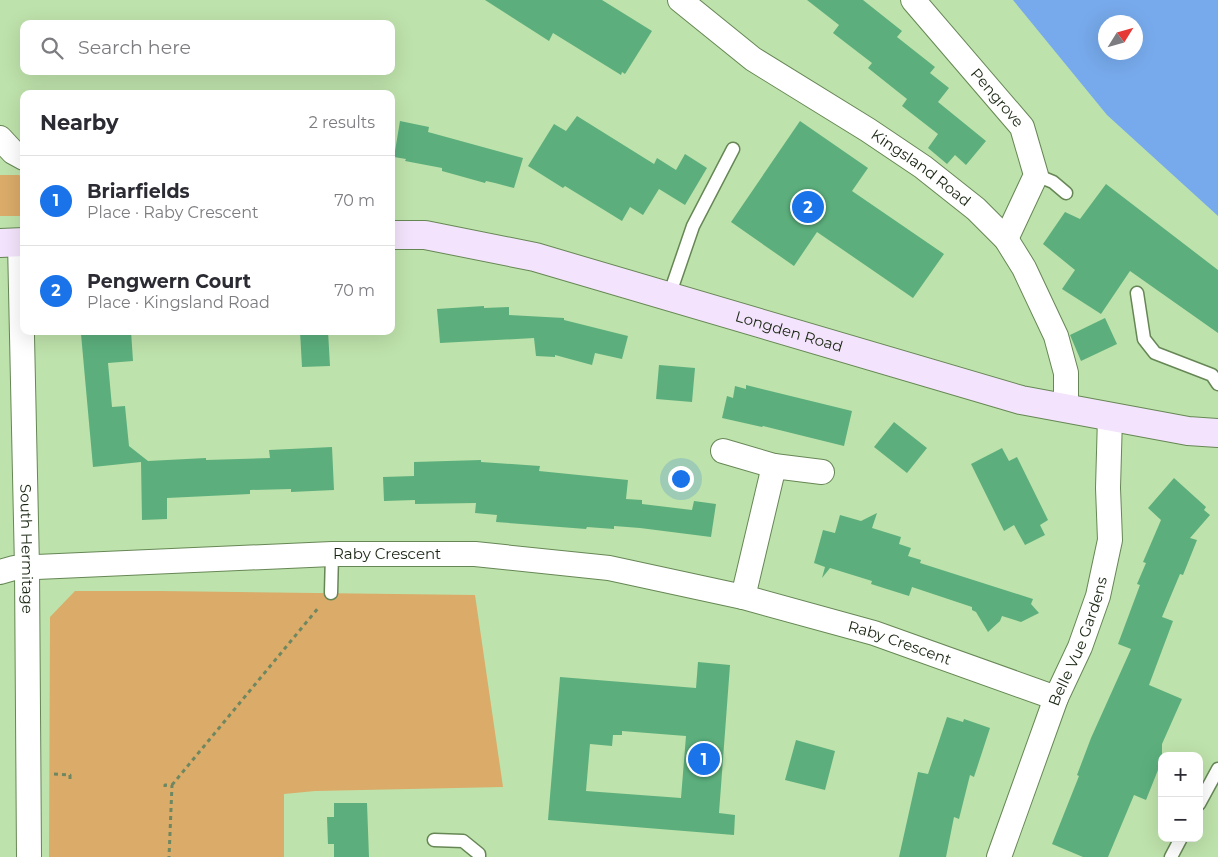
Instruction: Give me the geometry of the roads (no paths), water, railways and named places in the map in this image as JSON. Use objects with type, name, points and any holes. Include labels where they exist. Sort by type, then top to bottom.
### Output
[{"type":"street","name":"Kingsland Road","points":[[680,0],[753,59],[923,166],[976,209],[1006,239],[1024,268],[1056,336],[1066,373],[1066,408]]},
{"type":"street","name":"Pengrove","points":[[913,0],[1022,127],[1036,175]]},
{"type":"street","points":[[0,138],[13,152],[20,156]]},
{"type":"street","points":[[1006,239],[1036,175]]},
{"type":"street","name":"Longden Road","points":[[395,235],[424,235],[535,257],[1021,400],[1188,431],[1218,433]]},
{"type":"street","name":"South Hermitage","points":[[15,243],[27,568],[29,857]]},
{"type":"street","name":"Belle Vue Gardens","points":[[998,857],[1056,698],[1080,647],[1098,596],[1110,540],[1108,488],[1110,417]]},
{"type":"street","points":[[723,450],[774,466],[822,472]]},
{"type":"street","points":[[743,597],[774,466]]},
{"type":"street","name":"Raby Crescent","points":[[0,572],[14,568],[332,554],[475,554],[600,567],[743,597],[874,633],[1056,698]]},
{"type":"lane","points":[[669,296],[693,226],[733,149]]},
{"type":"lane","points":[[1036,175],[1053,182],[1066,193]]},
{"type":"lane","points":[[1137,293],[1144,339],[1155,354],[1212,375],[1218,384]]},
{"type":"lane","points":[[330,593],[332,554]]},
{"type":"lane","points":[[1203,797],[1218,769]]},
{"type":"lane","points":[[434,840],[463,841],[479,854],[479,857]]},
{"type":"lane","points":[[1171,857],[1179,842]]},
{"type":"water","points":[[1013,0],[1218,0],[1218,216],[1107,115]]},
{"type":"place","name":"Pengwern Court","points":[[808,207]]},
{"type":"place","name":"Briarfields","points":[[704,759]]}]
